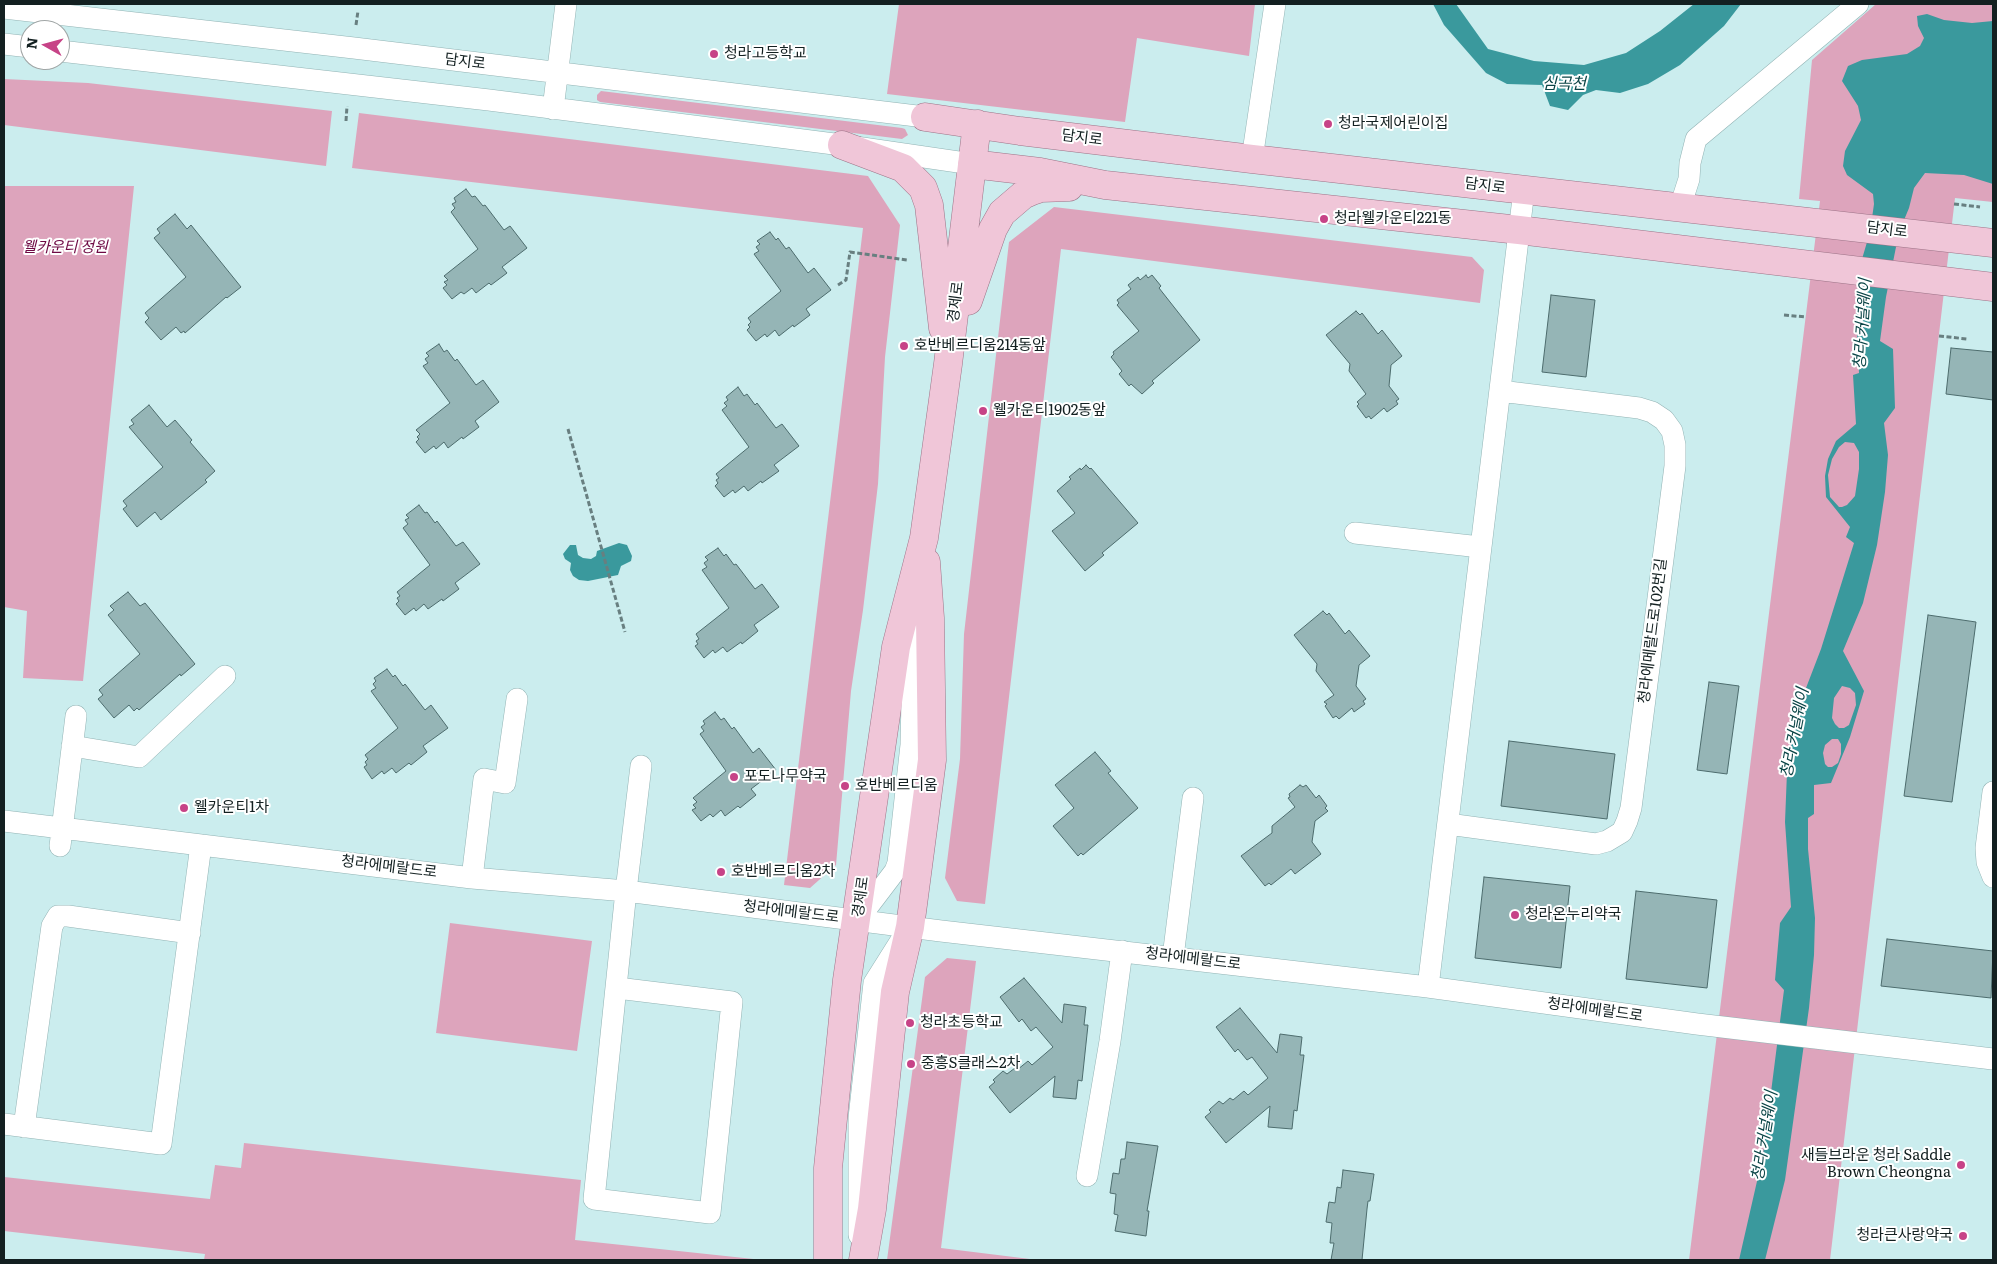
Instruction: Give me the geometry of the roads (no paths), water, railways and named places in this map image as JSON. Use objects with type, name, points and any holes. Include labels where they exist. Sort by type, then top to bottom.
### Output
[{"type":"main road","name":"담지로","points":[[925,117],[1252,159],[1993,243]]},
{"type":"main road","name":"경제로","points":[[828,1260],[828,1168],[847,982],[858,921],[896,647],[924,538],[948,364],[977,124]]},
{"type":"main road","points":[[842,145],[903,168],[922,188],[929,205],[938,298],[948,364]]},
{"type":"main road","points":[[972,164],[1040,172],[1104,185],[1520,230],[1993,287]]},
{"type":"main road","points":[[948,364],[979,265],[996,221],[1002,214],[1023,195],[1041,188],[1104,185]]},
{"type":"main road","name":"경제로","points":[[863,1260],[872,1209],[895,992],[910,927],[932,760],[930,618],[924,538]]},
{"type":"street","points":[[553,109],[566,4]]},
{"type":"street","points":[[1252,159],[1275,4]]},
{"type":"street","points":[[1680,207],[1689,179],[1690,163],[1696,139],[1858,4]]},
{"type":"street","name":"담지로","points":[[4,8],[77,10],[557,74],[925,117]]},
{"type":"street","points":[[4,44],[20,46]]},
{"type":"street","points":[[70,52],[489,100],[842,145],[972,164]]},
{"type":"street","points":[[1428,987],[1524,190]]},
{"type":"street","name":"청라에메랄드로102번길","points":[[1448,824],[1596,844],[1607,841],[1622,832],[1630,808],[1675,466],[1675,445],[1672,431],[1664,420],[1652,412],[1639,408],[1500,392]]},
{"type":"street","points":[[1355,533],[1480,547]]},
{"type":"street","points":[[72,746],[139,757],[225,676]]},
{"type":"street","points":[[472,878],[484,779],[505,783],[517,698]]},
{"type":"street","points":[[61,837],[76,716]]},
{"type":"street","points":[[616,988],[732,1002],[710,1213],[594,1199],[626,892],[640,766]]},
{"type":"street","points":[[1993,792],[1986,862],[1993,877]]},
{"type":"street","points":[[1173,957],[1193,798]]},
{"type":"street","name":"청라에메랄드로","points":[[4,821],[61,837],[201,844],[472,878],[626,892],[858,921],[1428,987],[1697,1024],[1993,1059]]},
{"type":"street","points":[[190,933],[58,916],[52,926],[14,1125],[161,1144],[190,933],[201,844]]},
{"type":"street","points":[[858,1260],[858,1118],[874,983],[910,927]]},
{"type":"street","points":[[1087,1176],[1110,1041],[1122,952]]},
{"type":"water","name":"심곡천","points":[[1433,4],[1456,4],[1488,49],[1534,61],[1584,65],[1626,53],[1660,31],[1694,4],[1741,4],[1724,26],[1680,65],[1648,84],[1620,93],[1596,90],[1583,95],[1568,110],[1550,106],[1542,85],[1507,84],[1486,73],[1444,25]]},
{"type":"water","name":"청라 커널웨이","points":[[1927,14],[1944,20],[1972,23],[1993,21],[1993,184],[1964,175],[1925,173],[1914,188],[1909,208],[1899,232],[1886,297],[1880,341],[1893,349],[1895,408],[1884,423],[1888,455],[1885,492],[1877,545],[1863,603],[1843,651],[1864,691],[1850,737],[1831,783],[1814,785],[1814,814],[1808,818],[1808,849],[1815,918],[1814,955],[1809,1008],[1785,1180],[1765,1260],[1739,1260],[1763,1155],[1784,990],[1775,980],[1780,923],[1791,907],[1785,822],[1787,772],[1796,714],[1821,649],[1854,543],[1846,537],[1850,527],[1826,497],[1825,476],[1828,459],[1836,441],[1856,424],[1853,375],[1859,373],[1856,313],[1862,259],[1870,232],[1874,204],[1873,194],[1847,175],[1843,166],[1845,151],[1861,120],[1858,106],[1842,81],[1848,66],[1862,60],[1907,54],[1920,46],[1924,38],[1918,26],[1917,16]],"holes":[[[1845,442],[1854,443],[1859,452],[1859,469],[1855,496],[1847,505],[1839,507],[1830,497],[1828,475],[1832,459],[1839,447]],[[1842,686],[1850,688],[1855,693],[1856,705],[1849,725],[1844,728],[1839,728],[1832,718],[1834,698]],[[1832,739],[1838,739],[1841,744],[1841,754],[1838,763],[1832,767],[1828,767],[1825,764],[1823,753],[1825,745]]]},
{"type":"water","points":[[619,543],[627,545],[632,556],[631,561],[621,566],[618,575],[588,581],[579,580],[573,576],[570,570],[571,563],[565,559],[563,554],[570,545],[576,545],[578,555],[591,559],[596,556],[597,551]]},
{"type":"place","name":"청라고등학교","points":[[714,54]]},
{"type":"place","name":"청라국제어린이집","points":[[1328,124]]},
{"type":"place","name":"청라웰카운티221동","points":[[1324,219]]},
{"type":"place","name":"호반베르디움214동앞","points":[[904,346]]},
{"type":"place","name":"웰카운티1902동앞","points":[[983,411]]},
{"type":"place","name":"포도나무약국","points":[[734,777]]},
{"type":"place","name":"호반베르디움","points":[[845,786]]},
{"type":"place","name":"웰카운티1차","points":[[184,808]]},
{"type":"place","name":"호반베르디움2차","points":[[721,872]]},
{"type":"place","name":"청라온누리약국","points":[[1515,915]]},
{"type":"place","name":"청라초등학교","points":[[910,1023]]},
{"type":"place","name":"중흥S클래스2차","points":[[911,1064]]},
{"type":"place","name":"새들브라운 청라 Saddle Brown Cheongna","points":[[1961,1165]]},
{"type":"place","name":"청라큰사랑약국","points":[[1963,1236]]},
{"type":"park label","name":"웰카운티 정원","points":[[65,248]]}]
